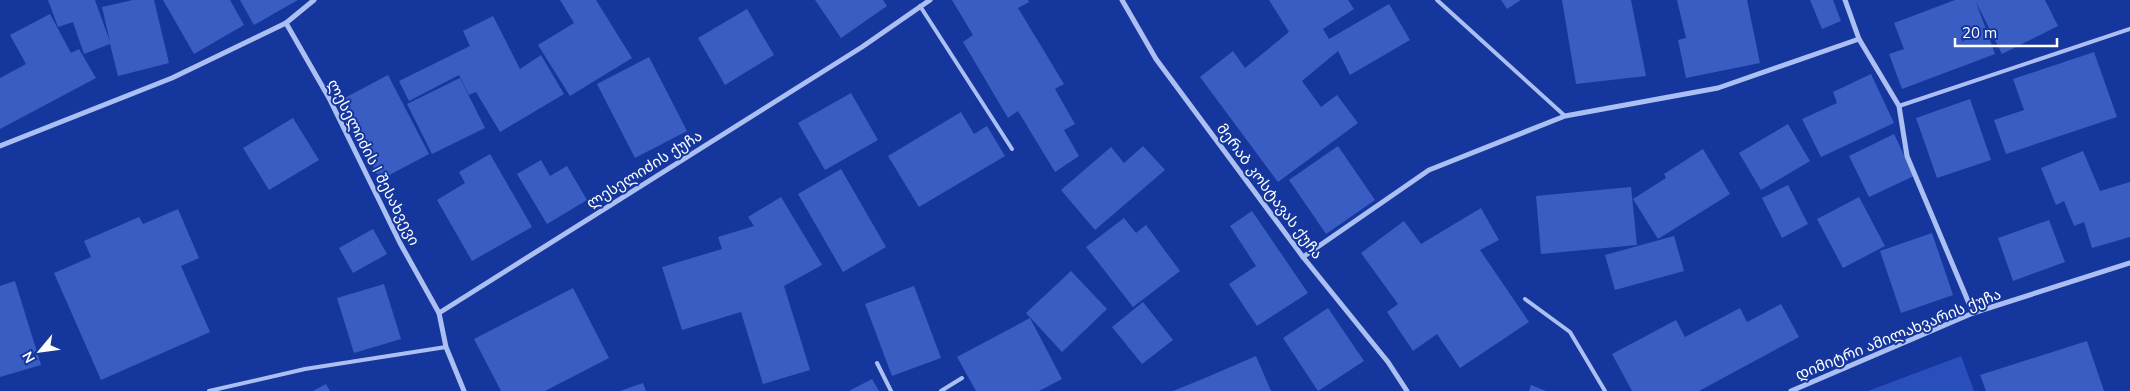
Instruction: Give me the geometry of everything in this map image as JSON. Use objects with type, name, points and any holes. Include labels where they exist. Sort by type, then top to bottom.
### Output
[{"type":"street","points":[[0,146],[172,78],[286,23],[314,0]]},
{"type":"street","name":"ლესელიძის ქუჩა","points":[[438,313],[845,58],[930,0]]},
{"type":"street","name":"მერაბ კოსტავას ქუჩა","points":[[1122,0],[1156,59],[1303,257],[1388,362],[1407,391]]},
{"type":"street","points":[[1845,0],[1859,39],[1899,106],[1907,156],[1973,313]]},
{"type":"street","name":"ლესელიძის I შესახვევი","points":[[286,23],[329,98],[400,243],[438,313]]},
{"type":"street","points":[[1303,257],[1429,170],[1565,116],[1718,88],[1859,39]]},
{"type":"street","name":"დიმიტრი ამილახვარის ქუჩა","points":[[1791,391],[1973,313],[2130,263]]},
{"type":"street","points":[[438,313],[446,348],[464,391]]},
{"type":"lane","points":[[1437,0],[1565,116]]},
{"type":"lane","points":[[920,6],[1012,149]]},
{"type":"lane","points":[[1899,106],[2130,30]]},
{"type":"lane","points":[[1525,299],[1570,332],[1605,391]]},
{"type":"lane","points":[[209,391],[305,369],[446,348]]},
{"type":"lane","points":[[877,362],[891,391]]},
{"type":"lane","points":[[942,391],[962,378]]},
{"type":"shaded area","points":[[1961,356],[1974,391],[1868,391]]},
{"type":"building","points":[[48,0],[95,0],[110,42],[102,7],[133,0],[154,0],[169,63],[118,76],[110,44],[84,54],[73,22],[58,27]]},
{"type":"building","points":[[163,0],[230,0],[244,25],[194,54]]},
{"type":"building","points":[[240,0],[298,0],[254,25]]},
{"type":"building","points":[[560,0],[596,0],[632,58],[570,96],[538,45],[574,23]]},
{"type":"building","points":[[815,0],[883,0],[887,6],[841,38]]},
{"type":"building","points":[[952,0],[1028,0],[1029,2],[1018,8],[1064,84],[1055,89],[1075,124],[1064,130],[1079,156],[1055,172],[1018,111],[1008,118],[963,42],[973,35]]},
{"type":"building","points":[[1269,0],[1348,0],[1354,9],[1323,29],[1329,39],[1389,4],[1410,40],[1350,75],[1338,51],[1302,81],[1321,107],[1337,95],[1358,123],[1278,182],[1200,77],[1233,51],[1245,68],[1289,32]]},
{"type":"building","points":[[1501,0],[1521,0],[1507,9]]},
{"type":"building","points":[[1562,0],[1631,0],[1646,76],[1576,84]]},
{"type":"building","points":[[1677,0],[1747,0],[1760,63],[1686,78],[1678,40],[1686,38]]},
{"type":"building","points":[[1810,0],[1833,0],[1841,21],[1822,29]]},
{"type":"building","points":[[1955,0],[2045,0],[2058,26],[2002,54],[1976,2],[1995,54],[1902,89],[1889,54],[1904,49],[1894,23]]},
{"type":"building","points":[[747,9],[774,55],[725,85],[698,38]]},
{"type":"building","points":[[50,14],[71,53],[79,49],[96,78],[0,129],[0,78],[26,64],[10,35]]},
{"type":"building","points":[[493,16],[520,69],[541,55],[564,94],[500,132],[476,92],[469,95],[459,75],[409,101],[399,81],[470,46],[463,31]]},
{"type":"building","points":[[2094,52],[2117,117],[2006,154],[1994,120],[2024,110],[2013,79]]},
{"type":"building","points":[[649,57],[687,131],[635,158],[597,84]]},
{"type":"building","points":[[1871,74],[1894,123],[1821,157],[1802,119],[1837,103],[1833,92]]},
{"type":"building","points":[[388,75],[429,154],[380,180],[339,101]]},
{"type":"building","points":[[460,78],[485,128],[432,154],[407,104]]},
{"type":"building","points":[[851,93],[878,140],[825,170],[798,123]]},
{"type":"building","points":[[1970,99],[1991,160],[1937,178],[1916,118]]},
{"type":"building","points":[[961,112],[974,134],[987,126],[1005,156],[919,207],[888,156]]},
{"type":"building","points":[[293,118],[319,160],[269,190],[243,148]]},
{"type":"building","points":[[1788,124],[1810,161],[1761,190],[1739,153]]},
{"type":"building","points":[[1894,134],[1914,176],[1869,197],[1849,156]]},
{"type":"building","points":[[1143,146],[1165,170],[1095,230],[1061,190],[1111,147],[1124,163]]},
{"type":"building","points":[[1338,146],[1375,200],[1326,234],[1289,180]]},
{"type":"building","points":[[1703,149],[1730,194],[1658,239],[1633,199],[1666,178],[1664,174]]},
{"type":"building","points":[[2083,151],[2100,191],[2130,182],[2130,237],[2092,248],[2084,222],[2074,226],[2064,201],[2056,205],[2041,168]]},
{"type":"building","points":[[490,154],[532,227],[472,261],[437,200],[465,183],[459,172]]},
{"type":"building","points":[[541,160],[550,176],[567,166],[587,200],[547,224],[517,174]]},
{"type":"building","points":[[841,169],[886,247],[843,272],[798,194]]},
{"type":"building","points":[[1788,185],[1808,224],[1782,238],[1762,198]]},
{"type":"building","points":[[1631,187],[1637,245],[1541,254],[1536,196]]},
{"type":"building","points":[[781,197],[822,265],[784,286],[810,370],[763,384],[741,312],[682,330],[662,267],[722,249],[718,237],[754,226],[748,217]]},
{"type":"building","points":[[1859,197],[1885,246],[1843,268],[1817,219]]},
{"type":"building","points":[[1481,208],[1499,240],[1480,250],[1529,322],[1460,368],[1437,334],[1413,351],[1387,312],[1398,304],[1361,253],[1404,221],[1421,244]]},
{"type":"building","points":[[178,209],[199,258],[181,266],[210,332],[101,380],[54,273],[91,257],[84,241],[139,217],[143,224]]},
{"type":"building","points":[[1252,211],[1308,293],[1257,326],[1229,284],[1256,266],[1230,226]]},
{"type":"building","points":[[1124,218],[1136,233],[1146,225],[1180,271],[1133,307],[1086,247]]},
{"type":"building","points":[[2049,220],[2065,262],[2013,281],[1998,238]]},
{"type":"building","points":[[373,229],[387,254],[353,273],[339,248]]},
{"type":"building","points":[[1932,233],[1953,295],[1901,313],[1880,251]]},
{"type":"building","points":[[1674,236],[1684,271],[1615,290],[1605,255]]},
{"type":"building","points":[[1071,271],[1107,309],[1062,352],[1026,313]]},
{"type":"building","points":[[15,281],[41,365],[0,377],[0,286]]},
{"type":"building","points":[[384,284],[401,339],[354,353],[337,298]]},
{"type":"building","points":[[914,286],[941,358],[892,376],[865,304]]},
{"type":"building","points":[[573,288],[609,358],[545,391],[501,391],[474,339]]},
{"type":"building","points":[[1143,302],[1173,340],[1142,364],[1112,327]]},
{"type":"building","points":[[1781,304],[1799,337],[1699,391],[1632,391],[1612,354],[1676,320],[1685,337],[1740,308],[1747,322]]},
{"type":"building","points":[[1328,308],[1364,361],[1318,391],[1283,338]]},
{"type":"building","points":[[1030,318],[1062,379],[1039,391],[976,391],[957,357]]},
{"type":"building","points":[[2087,341],[2104,391],[1986,391],[1980,375]]},
{"type":"building","points":[[1256,356],[1271,391],[1173,391],[1205,378]]},
{"type":"building","points":[[872,379],[879,391],[849,391]]},
{"type":"building","points":[[643,383],[646,391],[620,391]]},
{"type":"building","points":[[326,384],[330,391],[313,391]]},
{"type":"building","points":[[1531,385],[1546,391],[1529,391]]}]
